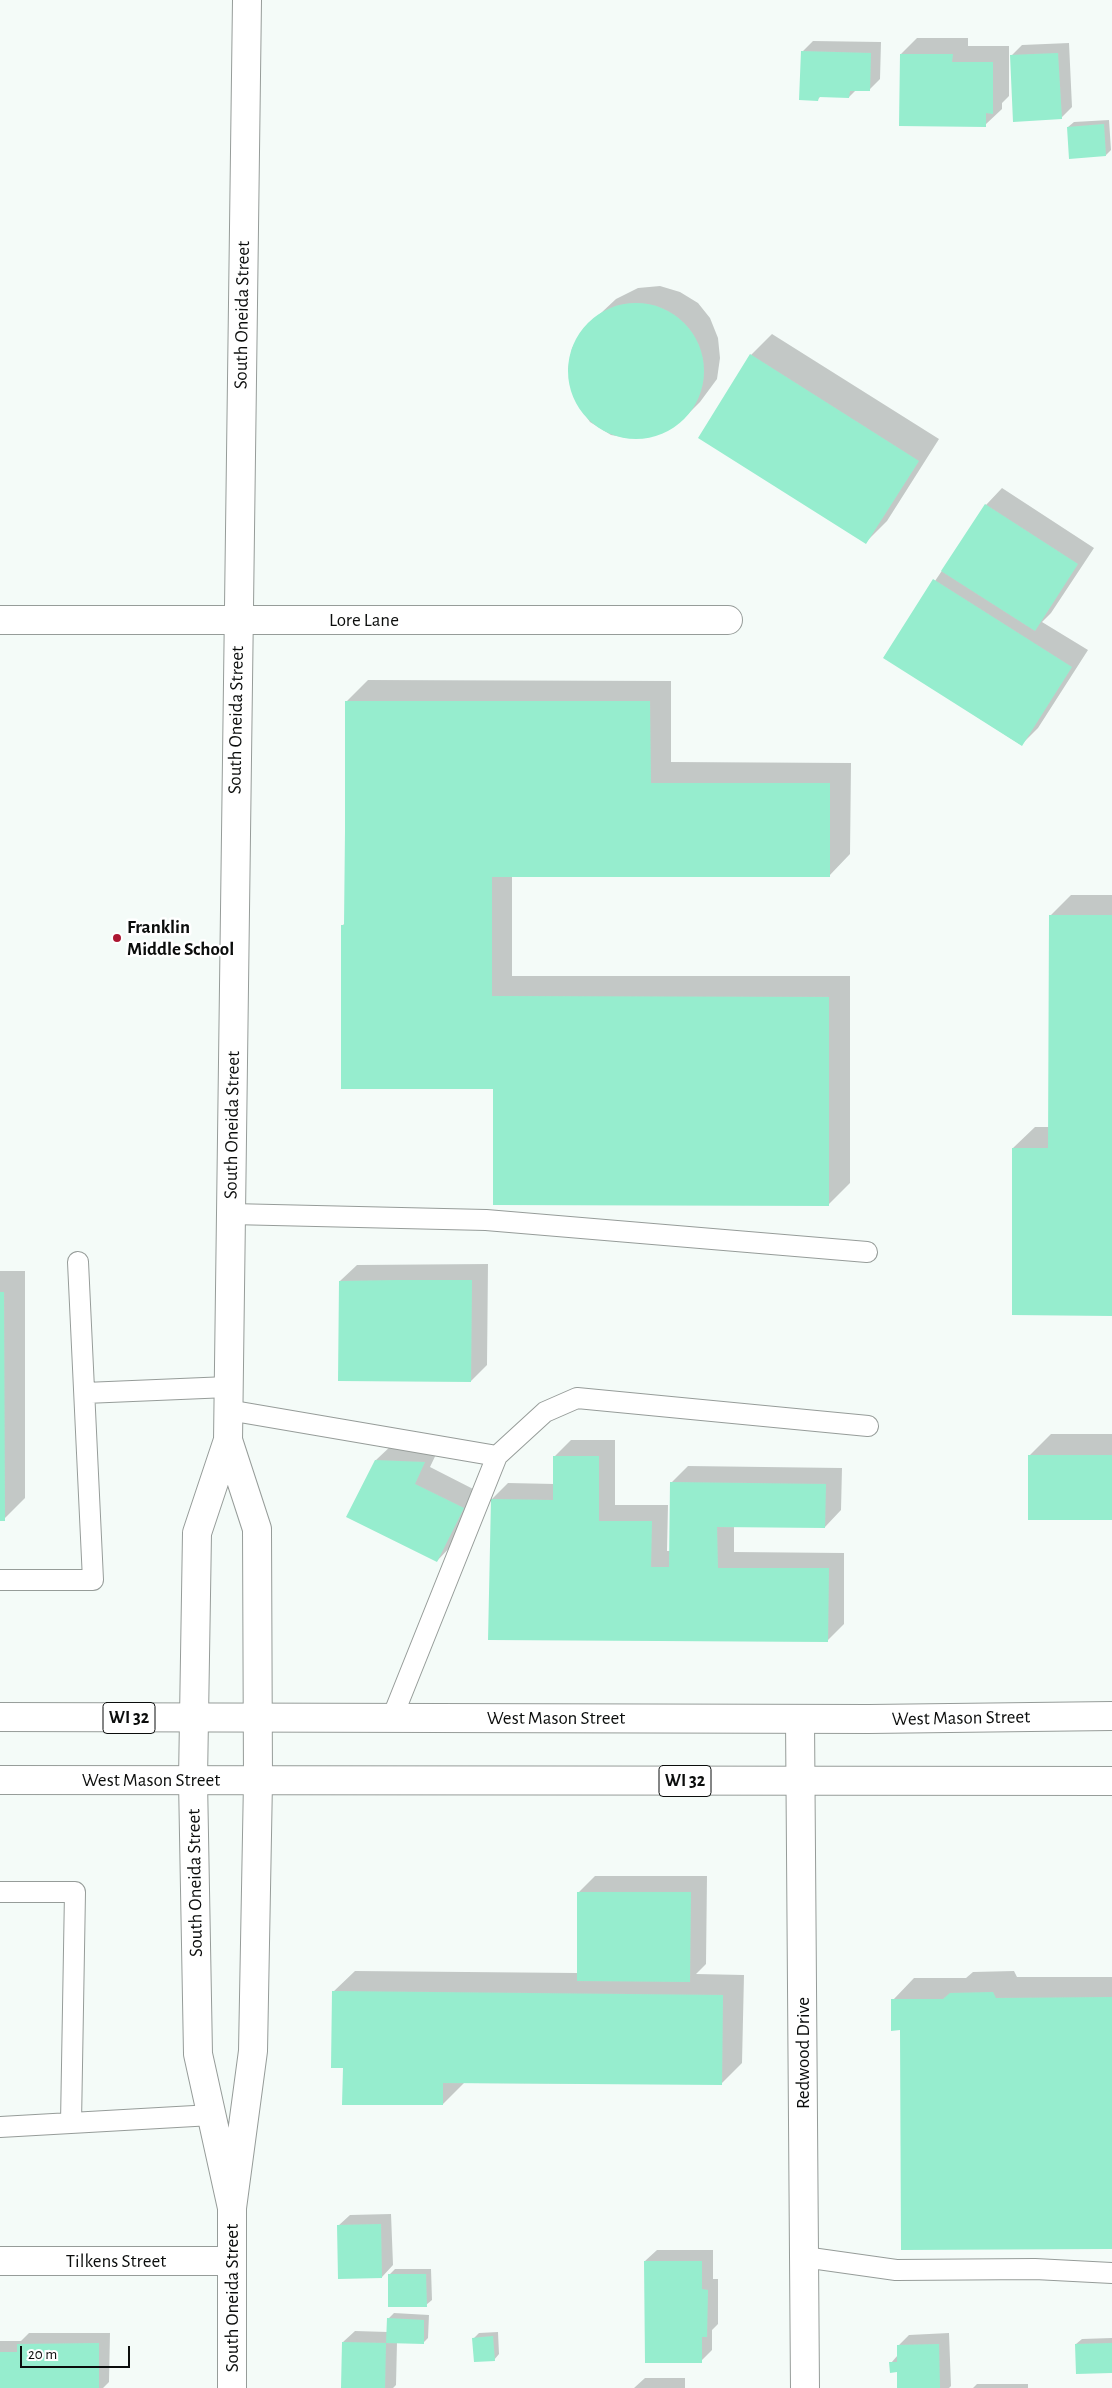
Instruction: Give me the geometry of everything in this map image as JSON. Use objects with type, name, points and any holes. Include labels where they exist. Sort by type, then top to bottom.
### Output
[{"type":"street","name":"South Oneida Street","points":[[232,2208],[198,2054],[194,1780],[197,1533],[228,1440],[247,0]]},
{"type":"street","name":"Lore Lane","points":[[0,620],[728,620]]},
{"type":"street","name":"South Oneida Street","points":[[228,1440],[258,1528],[258,1781],[253,2051],[232,2208],[232,2388]]},
{"type":"street","name":"West Mason Street","points":[[0,1717],[800,1718],[1112,1716]]},
{"type":"street","name":"Redwood Drive","points":[[800,1718],[805,2388]]},
{"type":"street","name":"West Mason Street","points":[[0,1780],[1112,1781]]},
{"type":"street","name":"Tilkens Street","points":[[0,2261],[232,2260]]},
{"type":"lane","points":[[230,1214],[486,1220],[867,1252]]},
{"type":"lane","points":[[0,1580],[93,1580],[78,1262]]},
{"type":"lane","points":[[84,1393],[228,1398],[498,1456]]},
{"type":"lane","points":[[392,1718],[498,1456],[545,1412],[577,1398],[868,1426]]},
{"type":"lane","points":[[0,1892],[75,1892],[71,2123]]},
{"type":"lane","points":[[0,2127],[212,2115]]},
{"type":"lane","points":[[804,2256],[896,2270],[1035,2269],[1112,2273]]},
{"type":"building","points":[[801,51],[871,53],[870,91],[850,91],[849,98],[819,97],[818,101],[799,100]]},
{"type":"building","points":[[1058,53],[1062,119],[1013,122],[1010,55]]},
{"type":"building","points":[[900,54],[953,54],[952,62],[993,62],[993,114],[986,113],[986,127],[899,126]]},
{"type":"building","points":[[1104,124],[1106,156],[1069,159],[1067,127]]},
{"type":"building","points":[[636,303],[662,308],[674,314],[684,323],[693,333],[699,345],[704,371],[699,397],[693,409],[684,419],[674,428],[662,434],[636,439],[610,434],[598,428],[588,419],[579,409],[573,397],[568,371],[573,345],[579,333],[588,323],[598,314],[610,308]]},
{"type":"building","points":[[750,354],[919,461],[866,544],[698,438]]},
{"type":"building","points":[[985,504],[1078,564],[1035,631],[941,571]]},
{"type":"building","points":[[933,579],[1072,667],[1022,746],[883,658]]},
{"type":"building","points":[[345,701],[650,701],[651,783],[830,783],[830,877],[492,877],[492,996],[829,997],[829,1206],[493,1205],[493,1089],[341,1089],[341,925],[344,925]]},
{"type":"building","points":[[1049,915],[1112,915],[1112,1316],[1012,1315],[1012,1148],[1048,1148]]},
{"type":"building","points":[[472,1280],[471,1382],[338,1381],[339,1281]]},
{"type":"building","points":[[0,1292],[4,1292],[5,1521],[0,1521]]},
{"type":"building","points":[[1028,1455],[1112,1455],[1112,1520],[1028,1520]]},
{"type":"building","points":[[553,1456],[599,1456],[599,1521],[652,1521],[651,1567],[669,1567],[670,1482],[826,1484],[825,1528],[717,1527],[718,1568],[829,1568],[828,1642],[488,1640],[491,1499],[553,1500]]},
{"type":"building","points":[[375,1460],[425,1462],[415,1484],[464,1508],[437,1562],[346,1517]]},
{"type":"building","points":[[577,1892],[691,1892],[690,1982],[577,1981]]},
{"type":"building","points":[[332,1991],[723,1995],[722,2085],[443,2083],[443,2105],[342,2105],[343,2068],[331,2068]]},
{"type":"building","points":[[993,1992],[996,1998],[1112,1997],[1112,2249],[901,2250],[900,2030],[891,2031],[891,1999],[943,1999],[950,1993]]},
{"type":"building","points":[[381,2224],[382,2278],[338,2279],[337,2225]]},
{"type":"building","points":[[644,2261],[702,2261],[702,2289],[708,2290],[707,2337],[702,2337],[702,2363],[645,2363]]},
{"type":"building","points":[[388,2274],[426,2274],[427,2307],[388,2307]]},
{"type":"building","points":[[387,2318],[424,2320],[424,2344],[386,2343]]},
{"type":"building","points":[[493,2336],[495,2361],[474,2362],[472,2338]]},
{"type":"building","points":[[342,2342],[386,2343],[385,2388],[341,2388]]},
{"type":"building","points":[[99,2343],[99,2388],[0,2388],[0,2352],[17,2352],[17,2344]]},
{"type":"building","points":[[1112,2343],[1112,2373],[1076,2374],[1075,2344]]},
{"type":"building","points":[[939,2344],[940,2388],[897,2388],[897,2372],[890,2373],[889,2362],[897,2362],[897,2345]]},
{"type":"place","name":"Franklin Middle School","points":[[117,938]]}]
